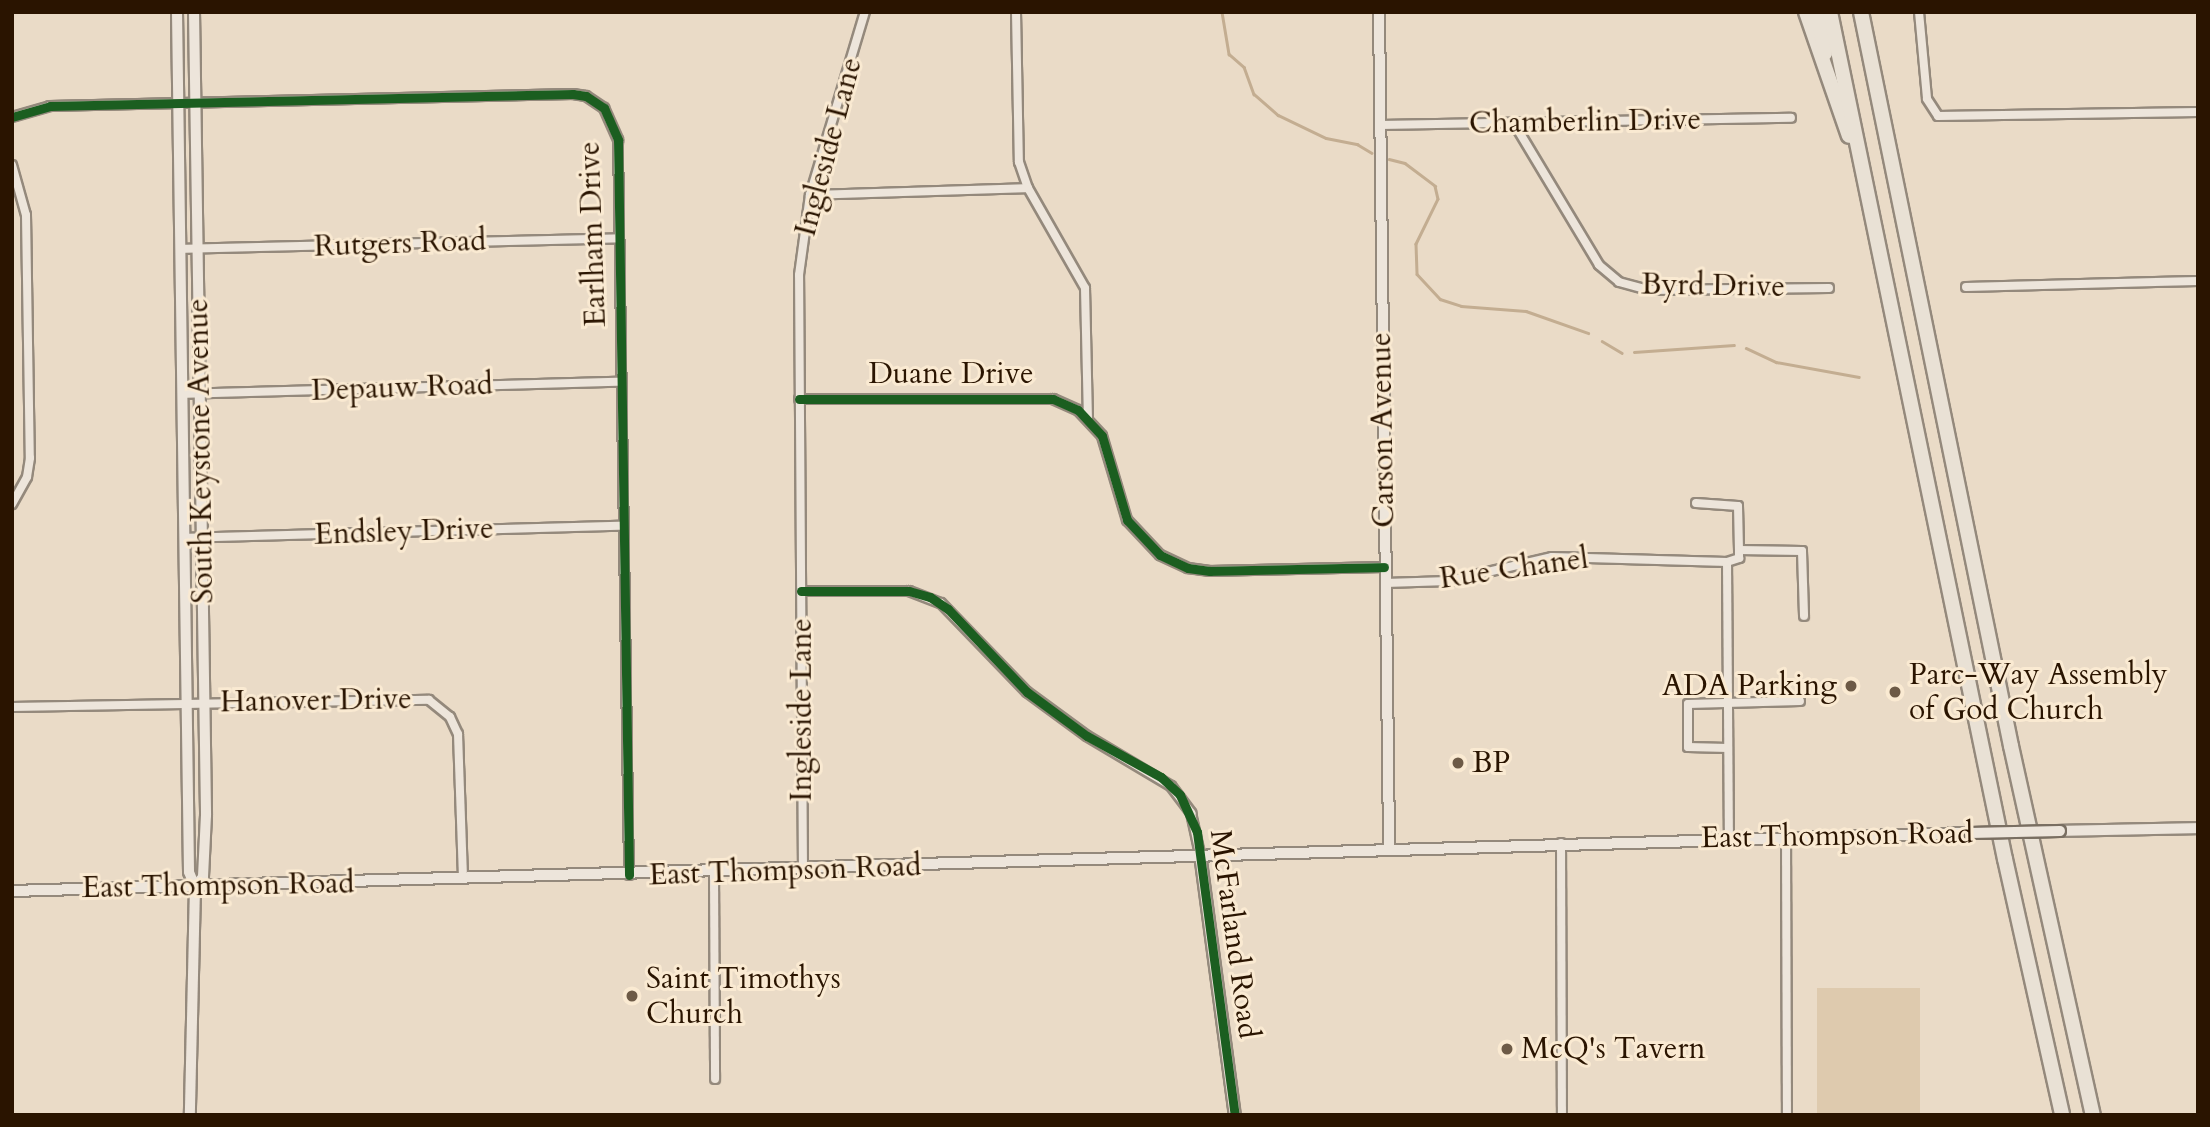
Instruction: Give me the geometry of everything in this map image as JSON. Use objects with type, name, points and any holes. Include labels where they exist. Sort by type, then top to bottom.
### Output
[{"type":"highway","points":[[1806,12],[1859,162]]},
{"type":"highway","points":[[1817,12],[1831,89]]},
{"type":"highway","points":[[1830,12],[1859,162],[2062,1115]]},
{"type":"highway","points":[[1861,12],[1872,52],[2011,746],[2093,1115]]},
{"type":"highway","points":[[1871,12],[1872,52]]},
{"type":"main road","name":"South Keystone Avenue","points":[[177,12],[189,872],[195,887],[190,1115]]},
{"type":"main road","name":"South Keystone Avenue","points":[[194,12],[205,854],[203,877],[195,887]]},
{"type":"main road","name":"Carson Avenue","points":[[1379,12],[1389,848]]},
{"type":"main road","name":"East Thompson Road","points":[[12,891],[1130,861],[1200,854],[1477,845],[2198,828]]},
{"type":"main road","name":"McFarland Road","points":[[1200,854],[1235,1115]]},
{"type":"street","name":"Ingleside Lane","points":[[803,871],[799,275],[810,195],[865,12]]},
{"type":"street","points":[[1016,12],[1017,143],[1028,188],[1085,288],[1088,418]]},
{"type":"street","points":[[1919,12],[1926,92],[1933,113],[1941,117],[2198,112]]},
{"type":"street","name":"Earlham Drive","points":[[12,117],[50,106],[586,96],[604,108],[617,131],[629,875]]},
{"type":"street","name":"Chamberlin Drive","points":[[1380,125],[1516,125],[1791,118]]},
{"type":"street","name":"Byrd Drive","points":[[1516,125],[1599,265],[1619,282],[1649,290],[1829,288]]},
{"type":"street","points":[[12,164],[26,215],[30,458],[27,478],[12,504]]},
{"type":"street","points":[[810,195],[1028,188]]},
{"type":"street","name":"Rutgers Road","points":[[180,249],[620,238]]},
{"type":"street","points":[[1966,287],[2198,281]]},
{"type":"street","name":"Depauw Road","points":[[182,394],[622,382]]},
{"type":"street","name":"Duane Drive","points":[[799,399],[1036,397],[1066,404],[1088,418],[1110,451],[1127,520],[1139,538],[1168,559],[1210,571],[1384,567]]},
{"type":"street","points":[[1696,502],[1738,506],[1739,558],[1727,562],[1729,839]]},
{"type":"street","name":"Endsley Drive","points":[[184,538],[624,526]]},
{"type":"street","points":[[1739,550],[1802,551],[1804,616]]},
{"type":"street","name":"Rue Chanel","points":[[1385,583],[1450,581],[1504,565],[1577,555],[1727,562]]},
{"type":"street","name":"McFarland Road","points":[[801,591],[909,591],[941,603],[1027,692],[1087,736],[1171,786],[1191,813],[1200,854]]},
{"type":"street","name":"Hanover Drive","points":[[12,707],[420,698],[441,707],[459,739],[463,879]]},
{"type":"street","points":[[1728,748],[1693,749],[1686,742],[1688,704],[1800,701]]},
{"type":"street","points":[[1786,838],[1787,1115]]},
{"type":"street","points":[[1561,843],[1562,1115]]},
{"type":"street","points":[[714,873],[715,1079]]},
{"type":"shaded area","points":[[1817,988],[1920,988],[1920,1115],[1817,1115]]},
{"type":"waterway","points":[[1222,12],[1229,54],[1244,67],[1254,94],[1278,115],[1326,138],[1357,144],[1372,153]]},
{"type":"waterway","points":[[1389,159],[1405,163],[1435,186],[1438,199],[1416,244],[1417,274],[1440,299],[1461,306],[1526,311],[1588,333]]},
{"type":"waterway","points":[[1602,341],[1622,353]]},
{"type":"waterway","points":[[1634,352],[1734,345]]},
{"type":"waterway","points":[[1746,348],[1776,362],[1859,377]]},
{"type":"cycle path","points":[[12,117],[50,106],[573,94],[586,96],[604,108],[618,140],[629,875]]},
{"type":"cycle path","points":[[799,399],[1053,399],[1078,410],[1102,436],[1127,520],[1160,555],[1188,568],[1210,571],[1384,567]]},
{"type":"cycle path","points":[[801,591],[909,591],[930,597],[948,609],[1027,692],[1087,736],[1161,777],[1180,795],[1197,832],[1235,1115]]},
{"type":"place","name":"ADA Parking","points":[[1851,686]]},
{"type":"place","name":"Parc-Way Assembly of God Church","points":[[1895,692]]},
{"type":"place","name":"BP","points":[[1458,763]]},
{"type":"place","name":"Saint Timothys Church","points":[[632,996]]},
{"type":"place","name":"McQ's Tavern","points":[[1507,1049]]}]
